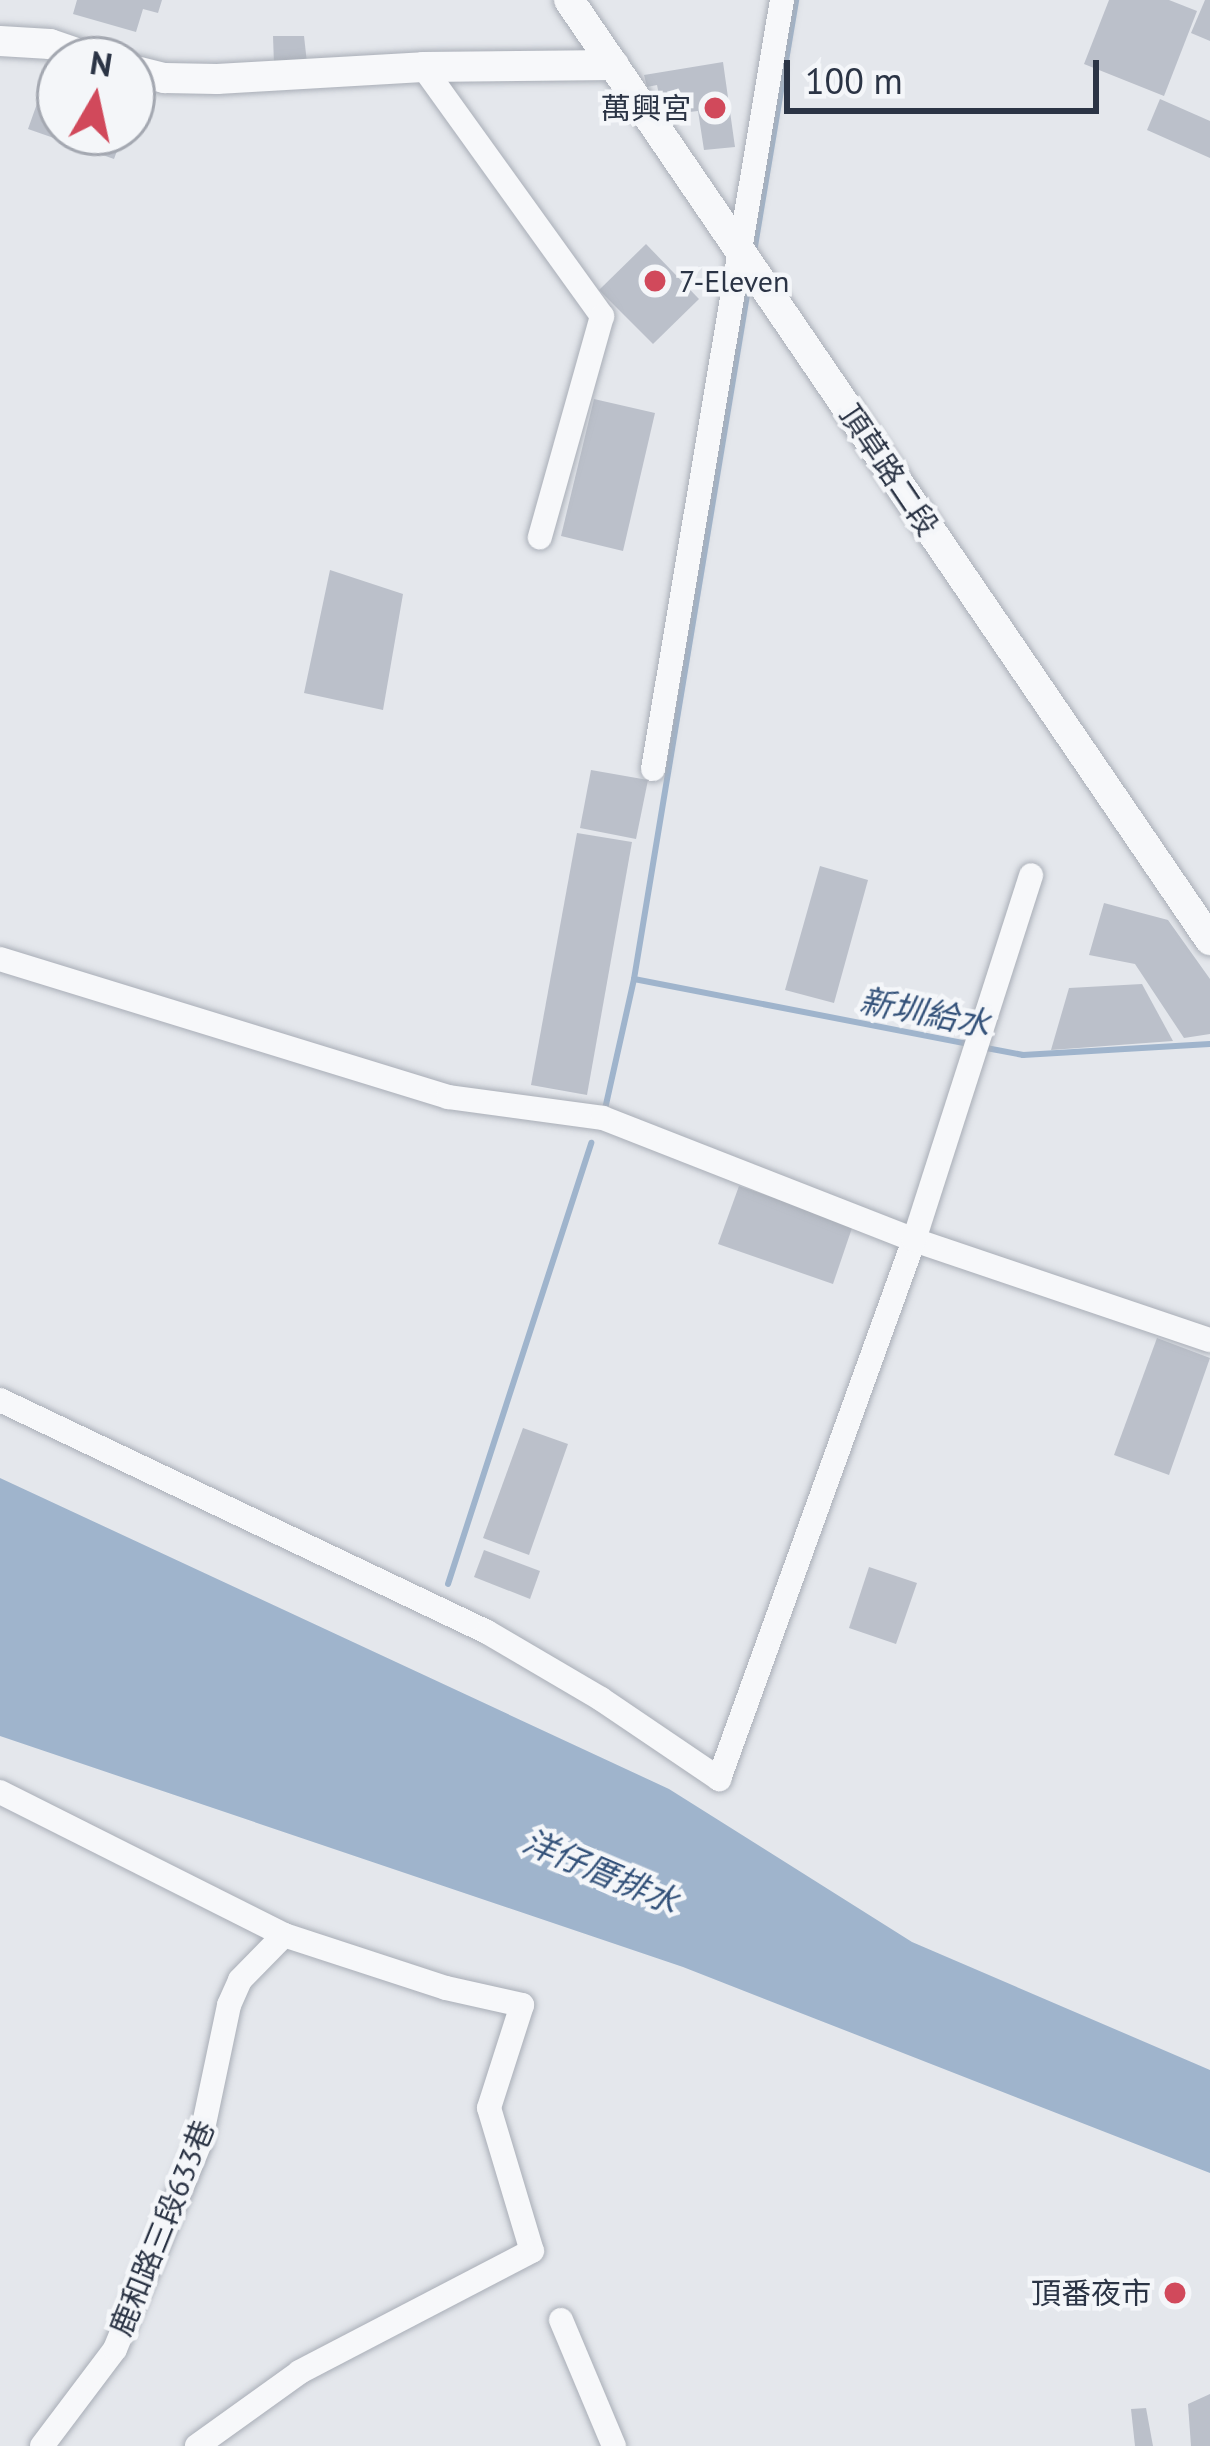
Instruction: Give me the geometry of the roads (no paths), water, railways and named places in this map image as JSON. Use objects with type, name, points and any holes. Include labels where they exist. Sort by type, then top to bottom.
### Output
[{"type":"street","name":"頂草路二段","points":[[569,0],[1210,940]]},
{"type":"street","points":[[652,769],[782,0]]},
{"type":"street","points":[[0,41],[36,43]]},
{"type":"street","points":[[156,76],[218,79],[423,67],[614,65]]},
{"type":"street","points":[[423,67],[602,316],[540,537]]},
{"type":"street","points":[[0,1400],[487,1632],[601,1699],[719,1779],[914,1240],[1030,875]]},
{"type":"street","points":[[0,959],[448,1097],[603,1118],[914,1240],[1210,1340]]},
{"type":"street","points":[[0,1792],[284,1935],[446,1988],[521,2005],[489,2108],[532,2251],[300,2372],[208,2443]]},
{"type":"street","name":"鹿和路三段633巷","points":[[42,2446],[115,2349],[200,2143],[230,2005],[240,1981],[284,1935]]},
{"type":"street","points":[[561,2320],[614,2446]]},
{"type":"water","name":"洋仔厝排水","points":[[0,1478],[669,1789],[912,1942],[1210,2070],[1210,2173],[683,1967],[0,1736]]},
{"type":"waterway","points":[[754,252],[796,0]]},
{"type":"waterway","points":[[605,1109],[634,979],[749,283]]},
{"type":"waterway","name":"新圳給水","points":[[634,979],[968,1044]]},
{"type":"waterway","name":"新圳給水","points":[[981,1047],[1023,1055],[1210,1044]]},
{"type":"waterway","points":[[448,1584],[591,1143]]},
{"type":"place","name":"萬興宮","points":[[715,108]]},
{"type":"place","name":"7-Eleven","points":[[655,281]]},
{"type":"place","name":"頂番夜市","points":[[1175,2293]]}]
